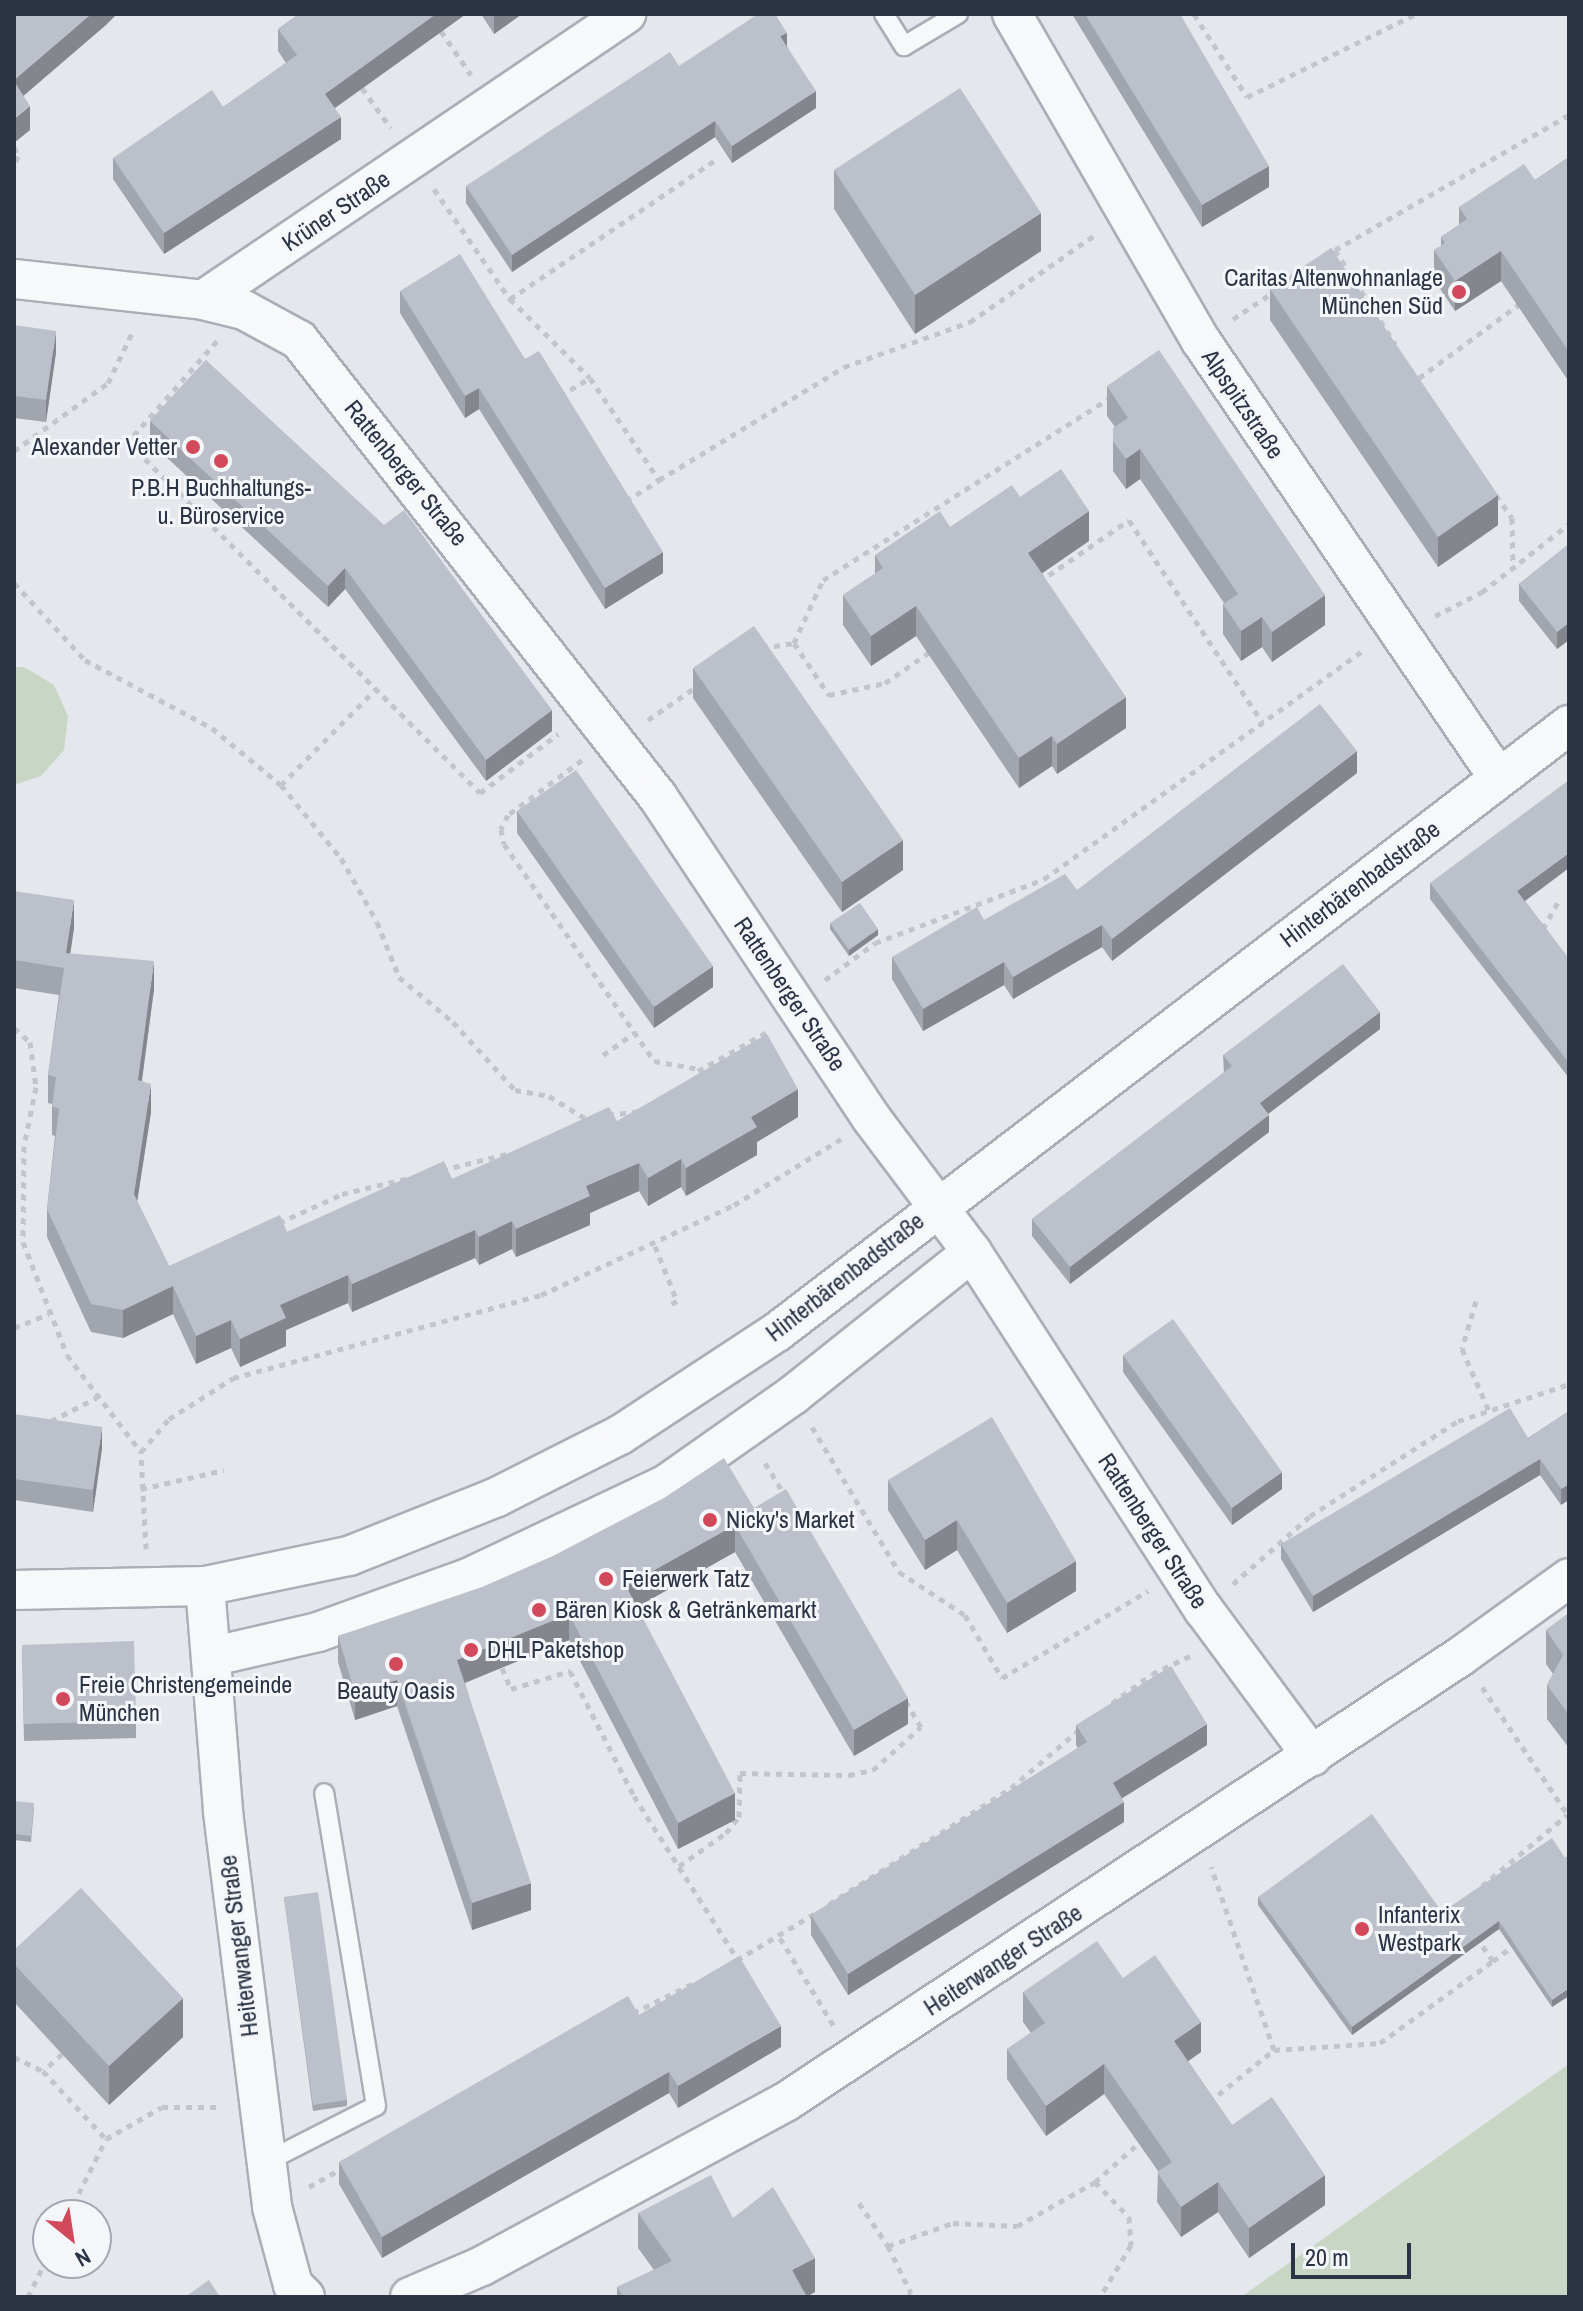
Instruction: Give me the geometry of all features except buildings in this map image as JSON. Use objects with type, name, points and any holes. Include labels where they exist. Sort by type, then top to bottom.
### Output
[{"type":"street","name":"Krüner Straße","points":[[203,300],[626,14]]},
{"type":"street","name":"Alpspitzstraße","points":[[1012,14],[1201,341],[1498,777]]},
{"type":"street","points":[[14,279],[203,300]]},
{"type":"street","name":"Rattenberger Straße","points":[[203,300],[244,310],[299,340],[601,724],[799,1007],[872,1119],[972,1252],[1204,1610],[1312,1756]]},
{"type":"street","name":"Hinterbärenbadstraße","points":[[14,1590],[150,1590],[205,1586],[349,1556],[497,1497],[620,1435],[777,1332],[1569,725]]},
{"type":"street","points":[[214,1656],[318,1632],[468,1578],[665,1485],[793,1395],[972,1252]]},
{"type":"street","name":"Heiterwanger Straße","points":[[410,2297],[482,2266],[787,2101],[1312,1756],[1461,1656],[1569,1578]]},
{"type":"street","name":"Heiterwanger Straße","points":[[205,1586],[214,1656],[223,1812],[272,2207],[293,2285],[305,2297]]},
{"type":"lane","points":[[884,14],[904,46],[958,14]]},
{"type":"lane","points":[[266,2162],[376,2106],[324,1793]]},
{"type":"path","points":[[1194,14],[1247,97],[1416,14]]},
{"type":"path","points":[[441,31],[492,105]]},
{"type":"path","points":[[362,88],[510,299],[590,378],[659,480]]},
{"type":"path","points":[[1323,259],[1569,115]]},
{"type":"path","points":[[14,147],[14,165]]},
{"type":"path","points":[[510,299],[714,161]]},
{"type":"path","points":[[620,504],[844,367],[970,322],[1127,213]]},
{"type":"path","points":[[1335,250],[1403,355]]},
{"type":"path","points":[[1201,341],[1286,283]]},
{"type":"path","points":[[14,451],[108,383],[151,294]]},
{"type":"path","points":[[1419,378],[1521,303]]},
{"type":"path","points":[[244,310],[128,442],[480,793],[601,724],[699,685]]},
{"type":"path","points":[[1411,367],[1427,391]]},
{"type":"path","points":[[555,399],[590,378]]},
{"type":"path","points":[[794,643],[823,580],[1120,392]]},
{"type":"path","points":[[1495,492],[1512,518],[1513,569]]},
{"type":"path","points":[[1029,589],[1129,520],[1262,722]]},
{"type":"path","points":[[696,1077],[699,1069],[799,1007],[875,943],[1044,879],[1395,627],[1443,614],[1513,569],[1569,524]]},
{"type":"path","points":[[14,583],[85,660],[212,728],[281,785],[341,858],[377,922],[399,977],[453,1022],[515,1090],[549,1096],[588,1120]]},
{"type":"path","points":[[794,643],[829,695],[885,683],[945,642]]},
{"type":"path","points":[[750,650],[794,643]]},
{"type":"path","points":[[281,785],[376,689]]},
{"type":"path","points":[[601,724],[508,815],[501,829],[504,844],[654,1061],[699,1069]]},
{"type":"path","points":[[1543,929],[1558,902]]},
{"type":"path","points":[[1534,918],[1553,942]]},
{"type":"path","points":[[14,1028],[30,1042],[36,1087],[24,1146],[23,1242],[48,1314],[67,1355],[96,1398],[141,1452],[141,1489],[150,1590]]},
{"type":"path","points":[[603,1055],[635,1033]]},
{"type":"path","points":[[577,1125],[588,1120],[651,1111]]},
{"type":"path","points":[[141,1452],[169,1419],[233,1378],[541,1295],[655,1246],[734,1205],[872,1119]]},
{"type":"path","points":[[427,1173],[517,1150]]},
{"type":"path","points":[[270,1227],[342,1194],[413,1177]]},
{"type":"path","points":[[655,1246],[677,1301],[671,1304]]},
{"type":"path","points":[[1476,1301],[1462,1349],[1489,1411]]},
{"type":"path","points":[[14,1328],[48,1314]]},
{"type":"path","points":[[1204,1610],[1310,1516],[1458,1421],[1569,1384]]},
{"type":"path","points":[[793,1395],[899,1572],[965,1615],[1002,1678],[1179,1572]]},
{"type":"path","points":[[44,1422],[96,1398]]},
{"type":"path","points":[[746,1430],[786,1497]]},
{"type":"path","points":[[141,1489],[224,1470]]},
{"type":"path","points":[[1101,1711],[1152,1674],[1226,1640]]},
{"type":"path","points":[[1461,1656],[1568,1815],[1474,1893]]},
{"type":"path","points":[[502,1668],[511,1689],[570,1671],[634,1796],[738,1960]]},
{"type":"path","points":[[679,1866],[726,1833],[739,1817],[740,1773],[849,1775],[873,1770],[921,1727],[897,1686]]},
{"type":"path","points":[[724,1967],[780,1938],[1011,1788],[1089,1721]]},
{"type":"path","points":[[1199,1831],[1274,2050]]},
{"type":"path","points":[[1483,1885],[1491,1896]]},
{"type":"path","points":[[1475,1935],[1493,1961]]},
{"type":"path","points":[[780,1938],[853,2058]]},
{"type":"path","points":[[1200,2107],[1274,2050],[1380,2043],[1522,1939]]},
{"type":"path","points":[[628,2016],[710,1974]]},
{"type":"path","points":[[43,2071],[62,2054]]},
{"type":"path","points":[[14,2057],[43,2071],[106,2139]]},
{"type":"path","points":[[76,2199],[106,2139],[162,2107],[259,2107]]},
{"type":"path","points":[[888,2246],[953,2223],[1017,2226],[1095,2182],[1139,2143]]},
{"type":"path","points":[[272,2207],[354,2162]]},
{"type":"path","points":[[1095,2182],[1129,2217],[1131,2245],[1100,2297]]},
{"type":"path","points":[[859,2203],[888,2246],[908,2297]]},
{"type":"path","points":[[28,2297],[37,2279]]},
{"type":"path","points":[[1039,2297],[1071,2297]]},
{"type":"green space","points":[[14,667],[24,667],[54,685],[68,716],[64,750],[41,776],[14,785]]},
{"type":"green space","points":[[1569,2064],[1569,2297],[1241,2297]]},
{"type":"place","name":"Caritas Altenwohnanlage München Süd","points":[[1459,292]]},
{"type":"place","name":"Alexander Vetter","points":[[193,447]]},
{"type":"place","name":"P.B.H Buchhaltungs- u. Büroservice","points":[[221,461]]},
{"type":"place","name":"Nicky's Market","points":[[710,1520]]},
{"type":"place","name":"Feierwerk Tatz","points":[[606,1579]]},
{"type":"place","name":"Bären Kiosk & Getränkemarkt","points":[[539,1610]]},
{"type":"place","name":"DHL Paketshop","points":[[471,1650]]},
{"type":"place","name":"Beauty Oasis","points":[[396,1664]]},
{"type":"place","name":"Freie Christengemeinde München","points":[[63,1699]]},
{"type":"place","name":"Infanterix Westpark","points":[[1362,1929]]}]
